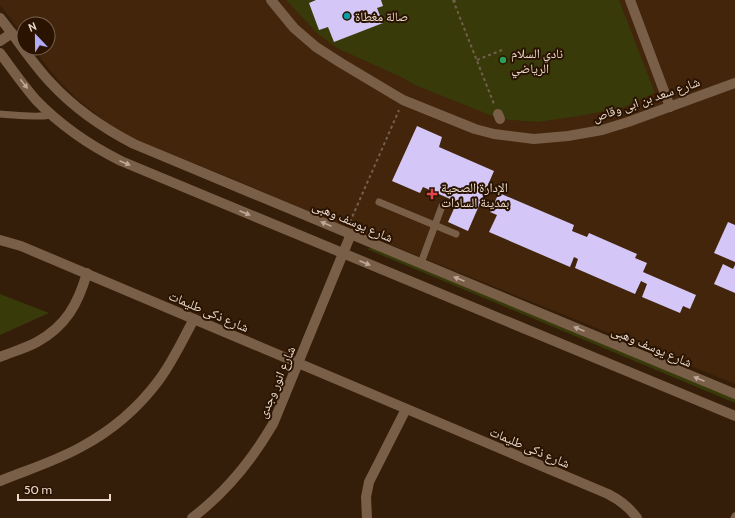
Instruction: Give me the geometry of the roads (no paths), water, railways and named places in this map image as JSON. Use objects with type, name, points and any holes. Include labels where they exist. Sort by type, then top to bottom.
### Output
[{"type":"street","name":"شارع سعد بن ابى وقاص","points":[[271,0],[294,28],[316,46],[341,63],[403,100],[475,129],[494,134],[534,139],[568,136],[602,130],[735,83]]},
{"type":"street","points":[[630,0],[670,107]]},
{"type":"street","name":"شارع يوسف وهبى","points":[[0,18],[58,91],[104,128],[134,144],[735,394]]},
{"type":"street","points":[[0,41],[12,33]]},
{"type":"street","points":[[0,53],[26,88],[51,115],[85,141],[121,161],[735,416]]},
{"type":"street","name":"شارع انور وجدى","points":[[192,518],[213,500],[247,464],[262,444],[274,424],[344,254],[349,233]]},
{"type":"street","name":"شارع ذكى طليمات","points":[[0,240],[21,246],[608,494],[623,503],[637,518]]},
{"type":"street","points":[[0,357],[36,343],[58,327],[78,300],[87,274]]},
{"type":"street","points":[[0,481],[82,447],[99,437],[114,425],[135,407],[158,381],[170,364],[194,319]]},
{"type":"street","points":[[367,518],[366,497],[369,482],[406,408]]},
{"type":"lane","points":[[0,114],[31,117],[51,115]]},
{"type":"lane","points":[[379,202],[456,234]]},
{"type":"lane","points":[[421,263],[442,206]]},
{"type":"place","name":"صالة مغطاة","points":[[347,16]]},
{"type":"place","name":"نادي السلام الرياضي","points":[[503,60]]},
{"type":"place","name":"الإدارة الصحية بمدينة السادات","points":[[432,194]]}]
